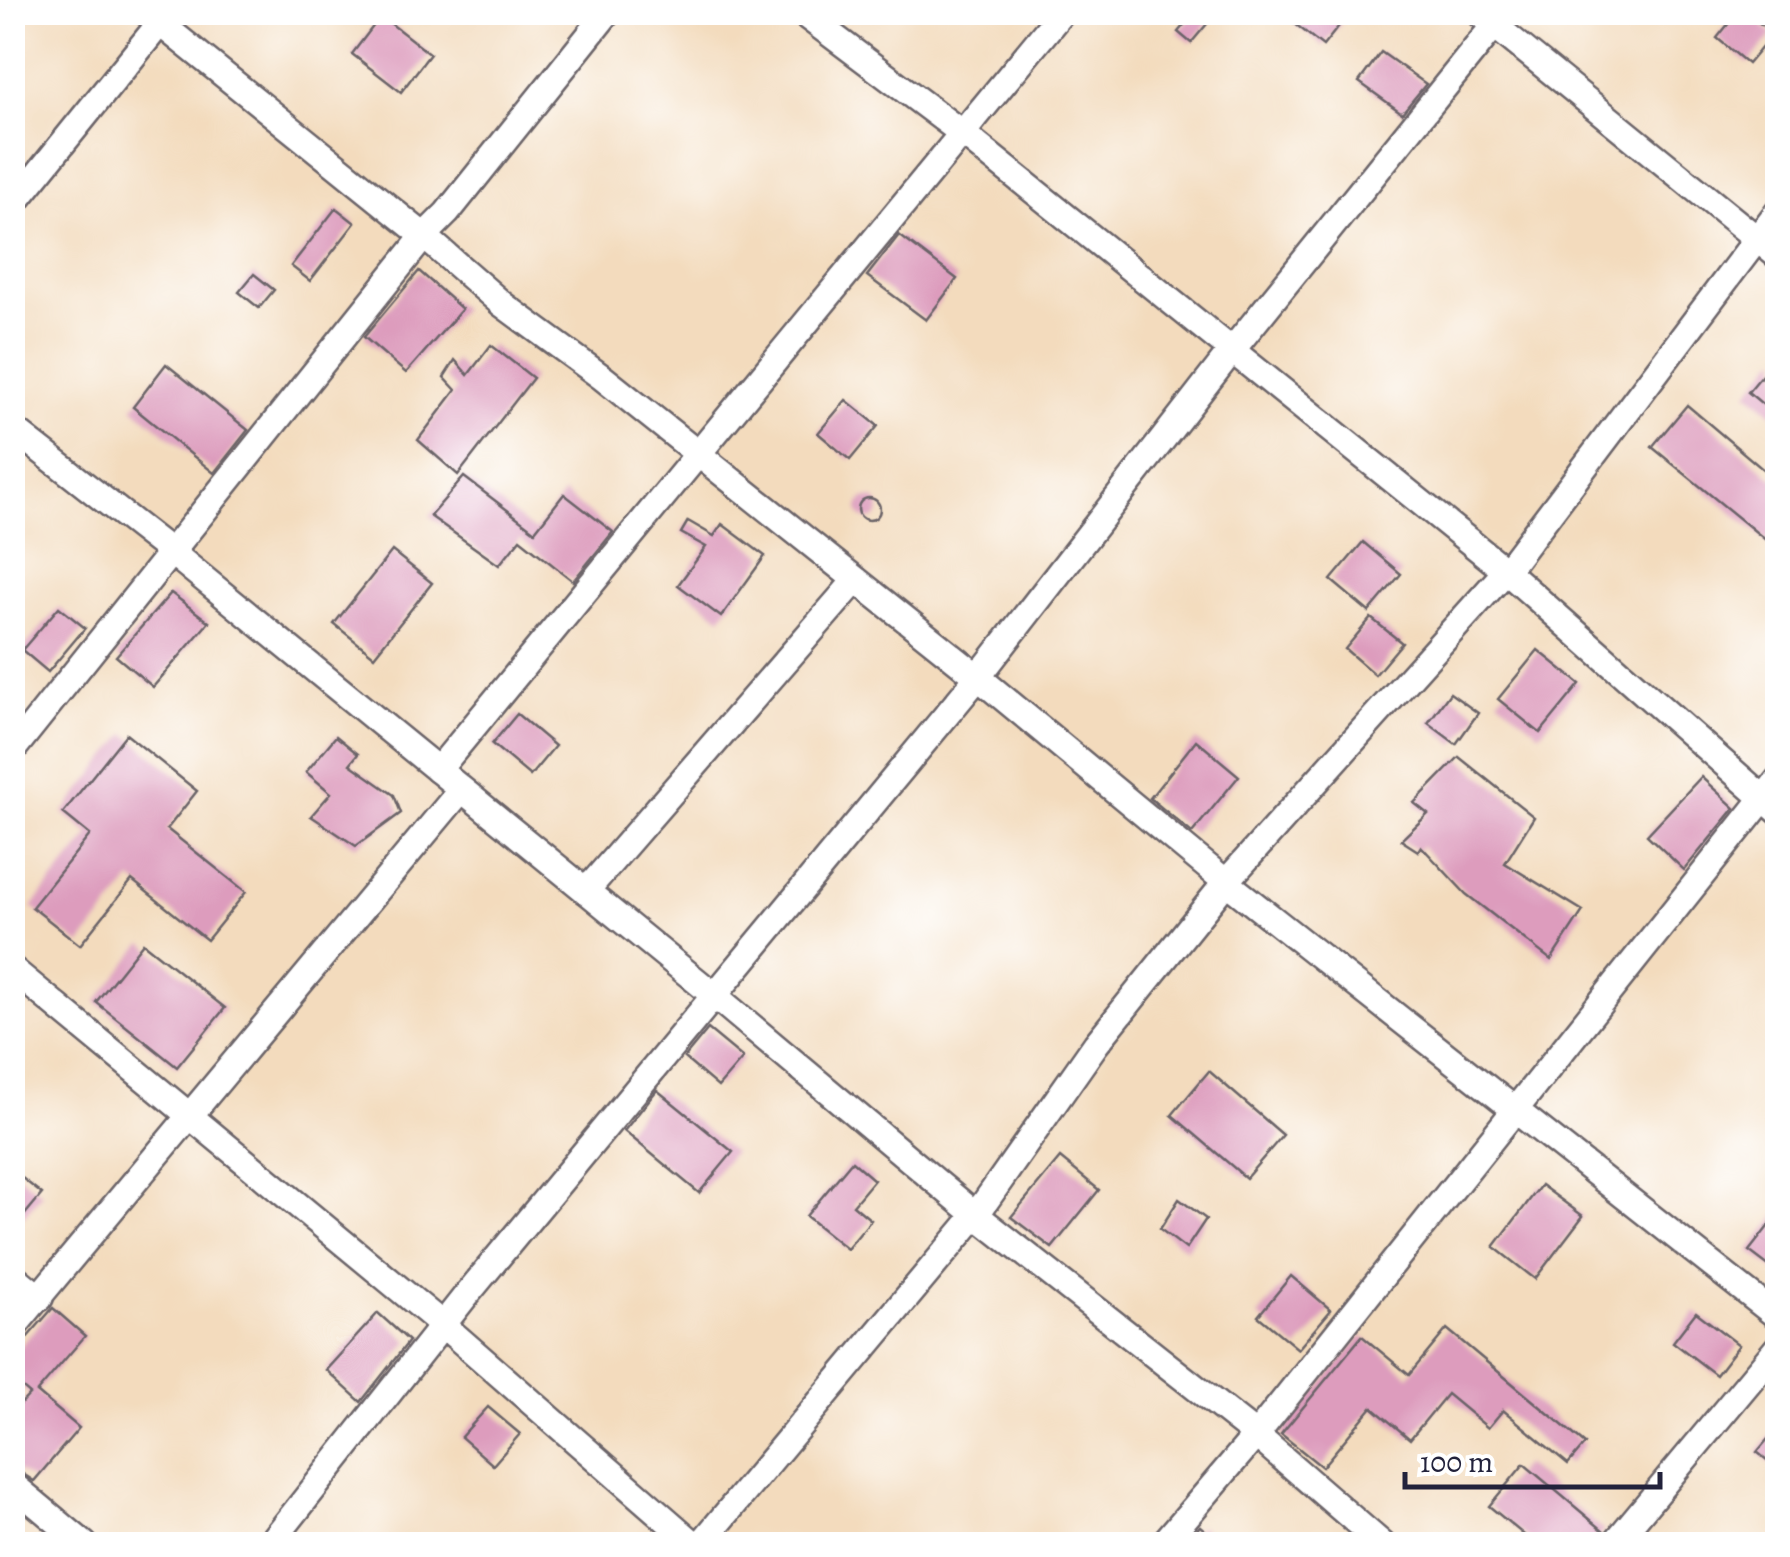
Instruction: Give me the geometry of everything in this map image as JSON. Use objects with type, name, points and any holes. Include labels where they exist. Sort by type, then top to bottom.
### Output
[{"type":"street","points":[[12,751],[608,12]]},
{"type":"street","points":[[801,12],[962,133],[1233,349],[1506,571],[1772,797],[1164,1544]]},
{"type":"street","points":[[438,770],[1062,12]]},
{"type":"street","points":[[12,206],[158,16],[502,304],[700,455],[1226,882],[1778,1317]]},
{"type":"street","points":[[270,1544],[443,1325],[978,677],[1493,17],[1778,256]]},
{"type":"street","points":[[12,969],[443,1325],[697,1544],[976,1216],[1096,1044],[1226,882],[1506,571],[1778,210]]},
{"type":"street","points":[[12,428],[171,552],[716,996],[976,1216],[1256,1434],[1382,1544]]},
{"type":"street","points":[[586,891],[856,580]]},
{"type":"street","points":[[12,1329],[461,790]]},
{"type":"street","points":[[12,1275],[40,1298]]},
{"type":"street","points":[[1614,1544],[1778,1347]]},
{"type":"street","points":[[12,1484],[84,1544]]},
{"type":"building","points":[[1195,12],[1217,12],[1191,43],[1178,32]]},
{"type":"building","points":[[1280,12],[1350,12],[1323,46]]},
{"type":"building","points":[[1738,12],[1746,12],[1773,34],[1748,64],[1717,38]]},
{"type":"building","points":[[381,16],[430,54],[401,92],[352,54]]},
{"type":"building","points":[[1381,52],[1426,84],[1402,113],[1359,82]]},
{"type":"building","points":[[336,208],[355,223],[310,281],[291,266]]},
{"type":"building","points":[[899,235],[957,279],[926,320],[867,276]]},
{"type":"building","points":[[419,271],[462,309],[406,373],[364,337]]},
{"type":"building","points":[[254,274],[274,290],[259,308],[239,292]]},
{"type":"building","points":[[491,345],[533,378],[458,475],[418,440],[456,390],[444,377],[455,360],[468,375]]},
{"type":"building","points":[[1778,356],[1778,417],[1748,392]]},
{"type":"building","points":[[166,364],[248,430],[214,473],[133,407]]},
{"type":"building","points":[[846,400],[878,426],[850,460],[818,433]]},
{"type":"building","points":[[1687,405],[1778,482],[1778,550],[1652,447]]},
{"type":"building","points":[[464,477],[535,531],[564,494],[613,532],[573,581],[520,539],[499,565],[430,516]]},
{"type":"building","points":[[869,498],[877,501],[877,517],[869,520],[861,517],[858,509],[861,501]]},
{"type":"building","points":[[688,521],[714,536],[722,524],[765,556],[721,617],[678,585],[706,547],[681,533]]},
{"type":"building","points":[[1363,542],[1401,574],[1369,612],[1331,580]]},
{"type":"building","points":[[392,551],[432,583],[374,656],[334,624]]},
{"type":"building","points":[[171,593],[209,622],[153,687],[116,656]]},
{"type":"building","points":[[59,607],[85,628],[48,672],[22,650]]},
{"type":"building","points":[[1371,618],[1402,643],[1375,675],[1345,649]]},
{"type":"building","points":[[1538,650],[1580,684],[1540,733],[1498,699]]},
{"type":"building","points":[[1450,693],[1478,713],[1456,744],[1428,723]]},
{"type":"building","points":[[517,714],[555,746],[530,776],[492,744]]},
{"type":"building","points":[[126,734],[197,791],[167,829],[246,892],[207,940],[132,880],[80,945],[32,907],[90,835],[63,813]]},
{"type":"building","points":[[336,736],[358,754],[350,764],[394,795],[401,813],[356,846],[311,816],[331,793],[306,772]]},
{"type":"building","points":[[1196,740],[1239,776],[1192,833],[1150,798]]},
{"type":"building","points":[[1459,757],[1534,817],[1505,863],[1583,911],[1551,960],[1466,894],[1421,846],[1418,851],[1401,840],[1428,814],[1414,803]]},
{"type":"building","points":[[1701,777],[1735,808],[1684,870],[1647,835]]},
{"type":"building","points":[[143,943],[225,1008],[177,1067],[96,1002]]},
{"type":"building","points":[[708,1029],[743,1058],[718,1087],[684,1058]]},
{"type":"building","points":[[1209,1071],[1283,1135],[1246,1178],[1172,1115]]},
{"type":"building","points":[[657,1090],[733,1152],[699,1193],[624,1131]]},
{"type":"building","points":[[1060,1158],[1099,1190],[1052,1248],[1011,1217]]},
{"type":"building","points":[[852,1161],[874,1180],[853,1205],[871,1220],[847,1249],[806,1216]]},
{"type":"building","points":[[12,1170],[42,1194],[12,1230]]},
{"type":"building","points":[[1541,1185],[1583,1216],[1535,1279],[1494,1247]]},
{"type":"building","points":[[1179,1199],[1206,1219],[1186,1249],[1160,1229]]},
{"type":"building","points":[[1778,1214],[1778,1273],[1749,1251]]},
{"type":"building","points":[[1291,1276],[1331,1310],[1298,1349],[1258,1316]]},
{"type":"building","points":[[53,1308],[85,1336],[37,1392],[79,1428],[34,1481],[12,1467],[12,1413],[30,1394],[12,1379],[12,1355]]},
{"type":"building","points":[[1696,1312],[1739,1345],[1716,1375],[1673,1342]]},
{"type":"building","points":[[378,1313],[409,1341],[361,1402],[326,1370]]},
{"type":"building","points":[[1447,1329],[1585,1444],[1568,1464],[1503,1410],[1488,1428],[1447,1394],[1410,1439],[1372,1407],[1322,1467],[1281,1434],[1362,1336],[1409,1375]]},
{"type":"building","points":[[488,1407],[520,1434],[493,1465],[461,1437]]},
{"type":"building","points":[[1778,1427],[1778,1469],[1757,1452]]},
{"type":"building","points":[[1524,1464],[1604,1531],[1594,1544],[1535,1544],[1489,1506]]},
{"type":"building","points":[[1200,1526],[1221,1544],[1184,1544]]}]
